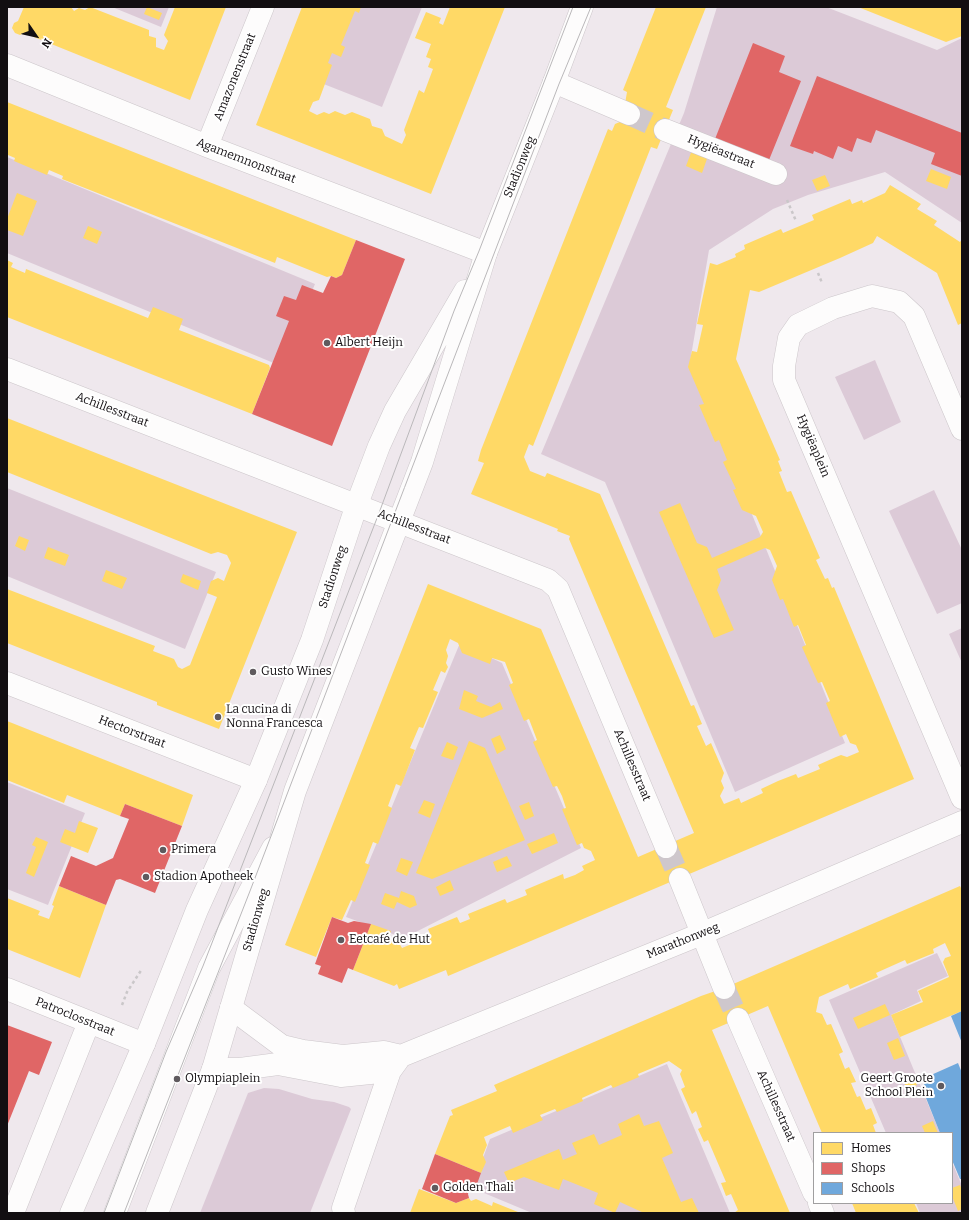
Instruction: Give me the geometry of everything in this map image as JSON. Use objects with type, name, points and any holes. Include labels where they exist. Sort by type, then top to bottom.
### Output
[{"type":"street","name":"Amazonenstraat","points":[[207,146],[263,7]]},
{"type":"street","name":"Stadionweg","points":[[231,1008],[281,833],[295,791],[422,462],[486,253],[582,7]]},
{"type":"street","name":"Stadionweg","points":[[554,82],[595,7]]},
{"type":"street","name":"Agamemnonstraat","points":[[7,65],[207,146],[486,253]]},
{"type":"street","points":[[554,82],[629,114]]},
{"type":"street","name":"Hygiëastraat","points":[[665,130],[776,174]]},
{"type":"street","name":"Stadionweg","points":[[144,1044],[197,910],[256,780],[312,640],[357,504],[378,446],[395,411],[486,253]]},
{"type":"street","name":"Hygiëaplein","points":[[962,429],[914,316],[899,302],[872,296],[833,308],[798,325],[789,338],[784,366],[784,380],[962,798]]},
{"type":"street","name":"Achillesstraat","points":[[7,369],[399,520],[548,580],[558,589],[666,847]]},
{"type":"street","name":"Hectorstraat","points":[[7,683],[256,780]]},
{"type":"street","name":"Marathonweg","points":[[396,1063],[962,822]]},
{"type":"street","name":"Stadionweg","points":[[115,1213],[199,994],[218,950],[281,833]]},
{"type":"street","points":[[680,879],[724,988]]},
{"type":"street","name":"Patroclosstraat","points":[[7,989],[144,1044]]},
{"type":"street","points":[[157,1213],[213,1069],[231,1008],[282,1046],[303,1051],[343,1056],[384,1052],[396,1063]]},
{"type":"street","name":"Achillesstraat","points":[[738,1019],[813,1191]]},
{"type":"street","points":[[13,1213],[89,1022]]},
{"type":"street","points":[[71,1213],[144,1044]]},
{"type":"street","points":[[213,1069],[240,1069],[278,1064],[341,1076],[396,1063]]},
{"type":"street","points":[[344,1213],[343,1208],[396,1063]]},
{"type":"street","points":[[818,1204],[823,1213]]},
{"type":"shaded area","points":[[112,7],[169,7],[161,27]]},
{"type":"shaded area","points":[[346,7],[422,7],[382,107],[316,81]]},
{"type":"shaded area","points":[[717,7],[826,7],[937,50],[962,38],[962,223],[885,172],[808,195],[773,209],[709,250],[690,362],[845,743],[735,792],[605,482],[541,454],[684,113]]},
{"type":"shaded area","points":[[7,157],[315,284],[281,366],[7,253]]},
{"type":"shaded area","points":[[875,360],[901,422],[864,440],[835,377]]},
{"type":"shaded area","points":[[7,488],[216,572],[185,649],[7,576]]},
{"type":"shaded area","points":[[934,490],[962,550],[962,603],[937,614],[889,511]]},
{"type":"shaded area","points":[[962,628],[962,663],[949,634]]},
{"type":"shaded area","points":[[460,643],[502,663],[581,848],[404,938],[346,917]]},
{"type":"shaded area","points":[[7,782],[85,813],[48,905],[7,889]]},
{"type":"shaded area","points":[[937,953],[948,976],[917,990],[921,1001],[891,1015],[940,1132],[886,1132],[829,1000]]},
{"type":"shaded area","points":[[667,1064],[730,1213],[532,1213],[472,1188],[490,1139]]},
{"type":"shaded area","points":[[264,1088],[279,1089],[312,1099],[334,1102],[351,1109],[310,1213],[200,1213],[248,1093]]},
{"type":"shaded area","points":[[953,1164],[962,1186],[962,1213],[920,1213],[916,1204],[953,1204]]},
{"type":"building: Homes","points":[[24,7],[71,7],[74,11],[79,8],[85,10],[90,7],[149,30],[149,36],[156,38],[156,47],[164,50],[168,41],[164,35],[175,7],[226,7],[190,100],[24,33],[20,35],[15,33],[12,28],[14,23],[18,21]]},
{"type":"building: Homes","points":[[147,7],[162,13],[159,20],[144,14]]},
{"type":"building: Homes","points":[[302,7],[361,7],[359,13],[355,11],[341,45],[345,47],[341,57],[332,53],[328,63],[332,65],[319,100],[313,102],[309,111],[317,115],[324,112],[329,114],[335,111],[345,115],[352,112],[370,119],[372,126],[382,129],[385,136],[402,144],[406,135],[404,130],[419,90],[424,93],[433,69],[428,67],[431,59],[426,57],[431,44],[415,38],[426,12],[441,18],[439,23],[443,25],[450,7],[505,7],[431,194],[256,125]]},
{"type":"building: Homes","points":[[656,7],[706,7],[666,107],[673,110],[657,149],[651,147],[533,446],[529,444],[524,457],[530,471],[545,477],[547,473],[600,494],[691,706],[694,705],[702,724],[697,726],[706,746],[711,743],[724,773],[721,781],[724,788],[720,796],[724,804],[739,798],[741,803],[763,793],[761,789],[778,781],[796,774],[798,778],[820,769],[818,765],[836,757],[841,755],[847,757],[859,752],[856,745],[850,743],[846,734],[840,737],[826,703],[830,701],[822,682],[818,683],[802,647],[806,645],[798,625],[794,627],[783,599],[780,600],[772,580],[777,566],[770,550],[765,548],[717,569],[721,580],[717,590],[734,630],[714,638],[659,512],[680,503],[697,543],[707,547],[712,558],[760,537],[763,532],[756,516],[742,510],[733,490],[736,489],[723,462],[727,460],[719,440],[715,442],[699,405],[704,404],[688,367],[692,351],[697,352],[703,325],[697,324],[710,263],[717,265],[736,257],[735,254],[745,249],[744,245],[781,229],[783,233],[814,220],[812,215],[850,199],[852,204],[862,200],[863,203],[885,193],[890,185],[921,204],[917,209],[937,221],[934,225],[960,242],[962,239],[962,323],[958,325],[937,273],[877,236],[873,243],[840,258],[759,292],[750,290],[736,359],[780,460],[778,461],[782,471],[779,472],[787,492],[791,491],[820,558],[816,560],[825,579],[828,578],[832,588],[834,587],[914,779],[448,976],[446,970],[399,989],[397,984],[394,986],[353,970],[371,924],[391,931],[388,938],[399,943],[402,948],[431,936],[428,929],[457,917],[460,923],[470,919],[468,914],[505,899],[507,903],[527,895],[525,890],[563,874],[564,879],[575,875],[584,870],[582,866],[595,860],[591,851],[584,848],[582,843],[577,845],[562,809],[566,808],[562,796],[557,786],[553,787],[533,742],[537,740],[529,719],[524,721],[509,685],[513,683],[505,662],[492,658],[490,664],[462,653],[458,643],[450,639],[446,650],[448,656],[446,663],[448,667],[445,673],[441,671],[433,690],[438,692],[423,728],[419,727],[410,748],[415,750],[401,786],[396,784],[388,806],[392,808],[378,844],[373,842],[365,863],[370,865],[355,902],[351,900],[342,920],[332,917],[316,957],[285,945],[428,584],[541,629],[638,857],[694,833],[569,539],[570,536],[557,531],[558,529],[471,494],[484,463],[478,461],[481,450],[608,129],[612,131],[615,124],[622,121],[627,92],[623,90]]},
{"type":"building: Homes","points":[[858,7],[962,7],[962,36],[946,42]]},
{"type":"building: Homes","points":[[7,102],[356,240],[342,275],[336,278],[331,276],[327,277],[277,257],[275,263],[62,179],[63,176],[49,170],[47,175],[14,161],[15,158],[7,153]]},
{"type":"building: Homes","points":[[692,150],[708,156],[702,173],[686,166]]},
{"type":"building: Homes","points":[[931,169],[951,177],[947,189],[926,181]]},
{"type":"building: Homes","points":[[825,175],[830,186],[817,191],[812,180]]},
{"type":"building: Homes","points":[[17,193],[37,201],[23,236],[7,230],[7,219]]},
{"type":"building: Homes","points":[[88,226],[102,232],[97,244],[83,238]]},
{"type":"building: Homes","points":[[7,260],[13,263],[11,267],[25,273],[26,269],[148,318],[153,307],[183,319],[179,330],[269,365],[270,368],[252,414],[7,317]]},
{"type":"building: Homes","points":[[7,418],[297,532],[219,729],[157,705],[157,702],[7,643],[7,589],[155,646],[153,651],[174,659],[178,667],[182,669],[190,665],[217,597],[207,593],[211,581],[218,578],[224,581],[231,563],[227,555],[218,552],[211,554],[7,472]]},
{"type":"building: Homes","points":[[19,536],[29,540],[25,551],[15,546]]},
{"type":"building: Homes","points":[[48,547],[69,555],[65,566],[44,558]]},
{"type":"building: Homes","points":[[106,570],[127,578],[122,589],[102,581]]},
{"type":"building: Homes","points":[[183,574],[201,581],[198,590],[180,582]]},
{"type":"building: Homes","points":[[464,690],[478,696],[476,701],[491,707],[500,702],[503,709],[482,718],[459,709]]},
{"type":"building: Homes","points":[[7,721],[193,795],[182,826],[125,804],[120,816],[67,795],[64,803],[7,780]]},
{"type":"building: Homes","points":[[500,735],[506,749],[497,754],[491,739]]},
{"type":"building: Homes","points":[[469,741],[485,748],[525,840],[432,879],[416,873]]},
{"type":"building: Homes","points":[[447,742],[458,747],[453,760],[441,756]]},
{"type":"building: Homes","points":[[424,800],[435,804],[430,818],[418,813]]},
{"type":"building: Homes","points":[[529,802],[534,816],[525,820],[519,806]]},
{"type":"building: Homes","points":[[79,821],[98,828],[88,853],[60,842],[65,829],[75,833]]},
{"type":"building: Homes","points":[[554,833],[558,843],[532,854],[527,844]]},
{"type":"building: Homes","points":[[36,837],[48,842],[34,877],[26,873],[36,847],[32,845]]},
{"type":"building: Homes","points":[[507,856],[512,866],[497,872],[493,862]]},
{"type":"building: Homes","points":[[401,858],[413,862],[407,876],[396,871]]},
{"type":"building: Homes","points":[[450,880],[454,890],[440,896],[436,887]]},
{"type":"building: Homes","points":[[59,886],[106,905],[80,978],[7,949],[7,898],[40,911],[38,915],[49,919]]},
{"type":"building: Homes","points":[[960,886],[962,890],[962,1011],[900,1037],[891,1015],[923,1002],[918,991],[949,977],[943,962],[945,958],[951,956],[945,943],[933,949],[934,953],[907,964],[905,960],[876,973],[878,977],[850,989],[848,984],[819,997],[816,1012],[822,1014],[827,1025],[831,1024],[843,1052],[839,1054],[845,1069],[849,1067],[856,1082],[851,1083],[857,1097],[860,1096],[866,1110],[871,1108],[877,1123],[873,1125],[876,1132],[822,1132],[768,1006],[712,1030],[790,1213],[734,1213],[738,1210],[731,1194],[726,1196],[721,1183],[726,1182],[708,1140],[704,1142],[698,1129],[702,1127],[696,1111],[692,1114],[681,1089],[685,1087],[680,1074],[682,1070],[669,1061],[638,1074],[639,1077],[613,1088],[611,1085],[582,1098],[583,1101],[557,1112],[555,1109],[540,1115],[543,1120],[513,1133],[510,1126],[484,1137],[487,1145],[483,1155],[486,1162],[481,1173],[435,1154],[450,1116],[453,1115],[451,1110],[497,1091],[494,1085],[701,996],[724,988]]},
{"type":"building: Homes","points":[[401,891],[414,896],[417,905],[410,908],[397,902],[394,909],[381,904],[385,893],[399,898]]},
{"type":"building: Homes","points":[[885,1004],[890,1015],[858,1029],[853,1018]]},
{"type":"building: Homes","points":[[898,1038],[905,1056],[894,1060],[887,1043]]},
{"type":"building: Homes","points":[[913,1074],[917,1085],[907,1089],[902,1078]]},
{"type":"building: Homes","points":[[639,1114],[644,1126],[659,1121],[673,1153],[662,1158],[681,1202],[692,1198],[699,1213],[644,1213],[620,1202],[615,1213],[594,1204],[598,1193],[563,1179],[559,1190],[524,1177],[509,1183],[504,1172],[559,1149],[563,1160],[577,1154],[572,1143],[594,1134],[599,1145],[622,1135],[618,1124]]},
{"type":"building: Homes","points":[[933,1121],[938,1132],[925,1132],[922,1126]]},
{"type":"building: Homes","points":[[960,1185],[962,1190],[962,1209],[958,1211],[953,1198],[953,1188]]},
{"type":"building: Homes","points":[[419,1189],[456,1203],[469,1198],[471,1201],[476,1199],[492,1206],[493,1202],[518,1212],[410,1213]]},
{"type":"building: Homes","points":[[852,1204],[914,1204],[919,1213],[856,1213]]},
{"type":"building: Shops","points":[[753,43],[785,56],[779,72],[801,81],[769,160],[715,139]]},
{"type":"building: Shops","points":[[817,76],[962,133],[962,176],[931,164],[935,153],[876,130],[871,143],[857,138],[852,152],[838,146],[833,159],[814,151],[813,154],[790,146]]},
{"type":"building: Shops","points":[[356,240],[405,259],[332,446],[252,414],[289,321],[276,316],[284,296],[296,300],[302,285],[323,293],[331,276],[336,278],[342,275]]},
{"type":"building: Shops","points":[[125,804],[182,826],[155,893],[120,879],[116,880],[106,905],[59,886],[71,856],[96,866],[113,858],[129,819],[120,816]]},
{"type":"building: Shops","points":[[332,917],[348,923],[354,921],[371,924],[353,970],[348,968],[342,983],[318,974],[321,966],[315,964]]},
{"type":"building: Shops","points":[[7,1025],[52,1042],[39,1075],[29,1071],[7,1126]]},
{"type":"building: Shops","points":[[435,1154],[481,1173],[477,1184],[470,1187],[468,1194],[469,1198],[456,1203],[422,1189]]},
{"type":"building: Schools","points":[[962,1011],[962,1043],[951,1016]]},
{"type":"building: Schools","points":[[958,1063],[962,1073],[962,1179],[960,1179],[953,1162],[953,1132],[940,1132],[926,1098],[929,1096],[922,1079]]},
{"type":"tunnel","points":[[629,114],[665,130]]},
{"type":"tunnel","points":[[666,847],[680,879]]},
{"type":"tunnel","points":[[724,988],[738,1019]]},
{"type":"tram line","points":[[104,1213],[166,1052],[203,966],[379,513],[454,311],[479,251],[573,7]]},
{"type":"tram line","points":[[124,1213],[250,891],[559,84],[591,7]]},
{"type":"place","name":"Albert Heijn","points":[[327,343]]},
{"type":"place","name":"Gusto Wines","points":[[253,672]]},
{"type":"place","name":"La cucina di Nonna Francesca","points":[[218,717]]},
{"type":"place","name":"Primera","points":[[163,850]]},
{"type":"place","name":"Stadion Apotheek","points":[[146,877]]},
{"type":"place","name":"Eetcafé de Hut","points":[[341,940]]},
{"type":"place","name":"Olympiaplein","points":[[177,1079]]},
{"type":"place","name":"Geert Groote School Plein","points":[[941,1086]]},
{"type":"place","name":"Golden Thali","points":[[435,1188]]}]
